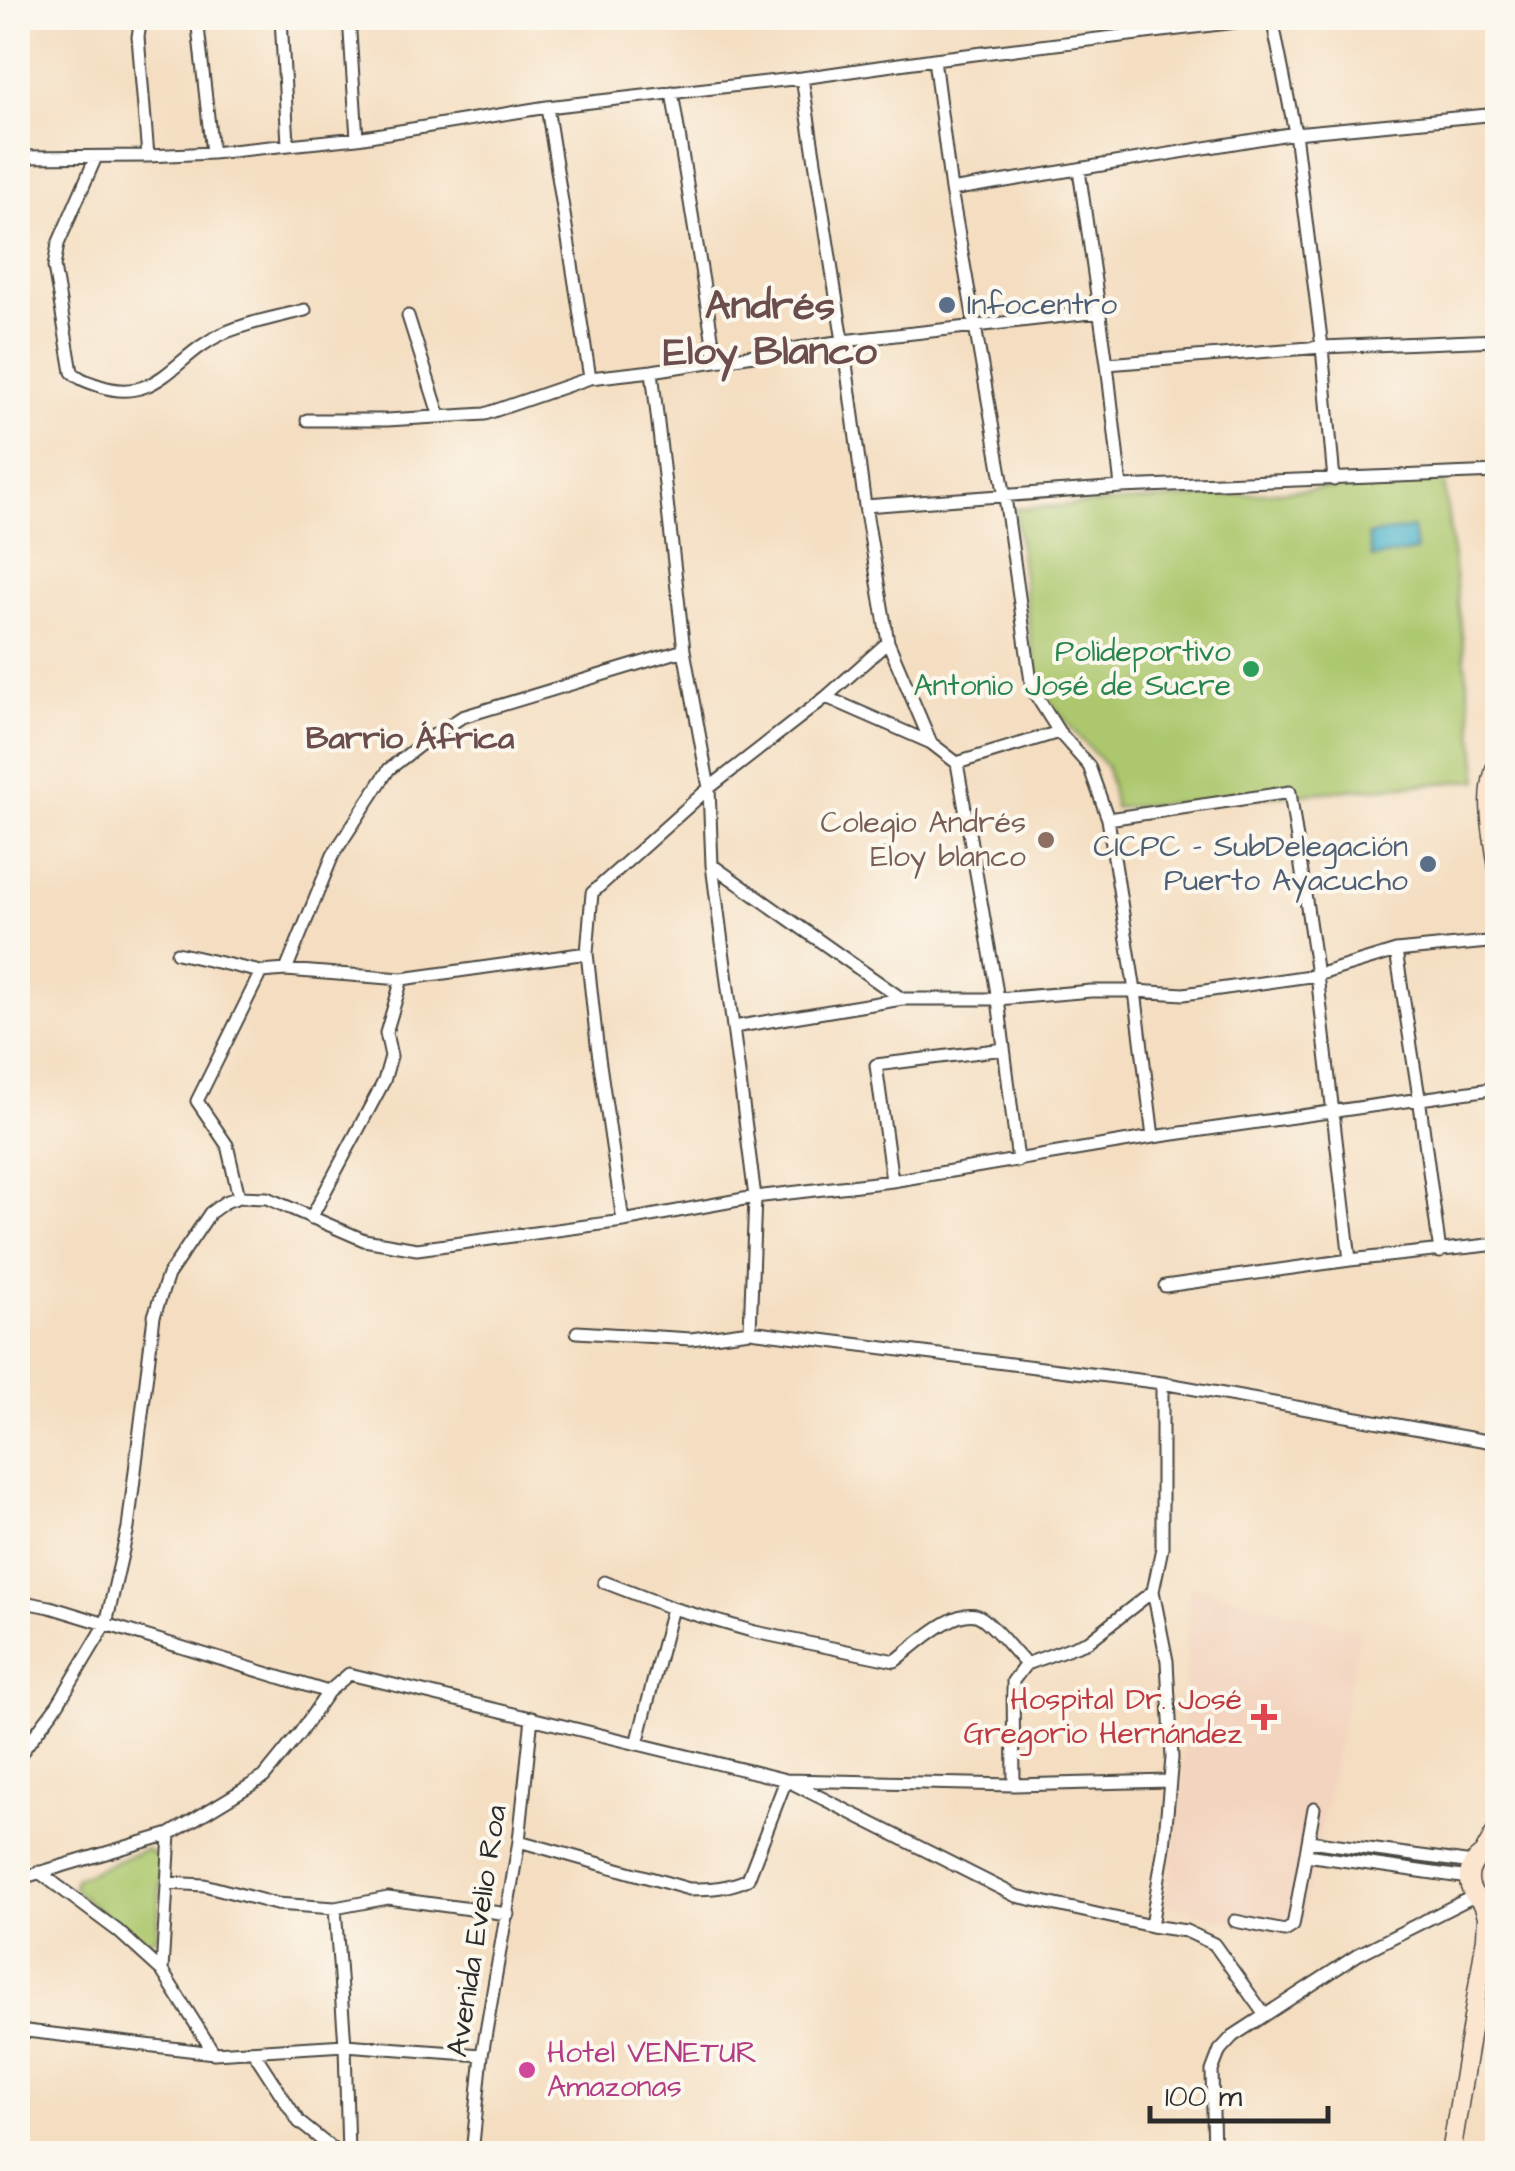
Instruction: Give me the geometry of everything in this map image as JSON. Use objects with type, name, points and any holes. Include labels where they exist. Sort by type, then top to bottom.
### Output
[{"type":"main road","points":[[1498,761],[1488,797],[1498,868]]},
{"type":"main road","points":[[1450,2154],[1486,1937],[1483,1879],[1498,1828]]},
{"type":"main road","points":[[1459,2154],[1498,1937]]},
{"type":"street","points":[[141,18],[138,37],[148,156]]},
{"type":"street","points":[[197,18],[212,153]]},
{"type":"street","points":[[281,18],[288,144]]},
{"type":"street","points":[[349,18],[357,138]]},
{"type":"street","points":[[18,157],[212,153],[357,138],[547,107],[1271,18],[1295,133],[1322,346],[1334,480]]},
{"type":"street","points":[[934,59],[951,190],[1005,497],[1032,689],[1059,732],[1089,766],[1108,819],[1153,1137]]},
{"type":"street","points":[[802,78],[888,642],[930,743]]},
{"type":"street","points":[[672,92],[716,361]]},
{"type":"street","points":[[547,107],[590,378]]},
{"type":"street","points":[[951,190],[1295,133],[1498,114]]},
{"type":"street","points":[[96,157],[58,244],[54,267],[72,372],[79,378],[112,390],[134,392],[157,382],[219,335],[305,310]]},
{"type":"street","points":[[1079,170],[1121,487]]},
{"type":"street","points":[[307,420],[486,414],[590,378],[843,341],[1098,312]]},
{"type":"street","points":[[408,316],[440,417]]},
{"type":"street","points":[[1107,364],[1322,346],[1498,340]]},
{"type":"street","points":[[652,371],[684,650],[709,788],[712,866],[755,1197],[750,1331]]},
{"type":"street","points":[[865,506],[1121,487],[1498,472]]},
{"type":"street","points":[[623,1220],[587,953],[592,893],[709,788],[826,697],[888,642]]},
{"type":"street","points":[[286,970],[333,855],[389,769],[462,718],[684,650]]},
{"type":"street","points":[[826,697],[930,743],[957,763],[998,999],[1018,1161]]},
{"type":"street","points":[[957,763],[1059,732]]},
{"type":"street","points":[[1108,819],[1290,792],[1350,1260]]},
{"type":"street","points":[[712,866],[902,998]]},
{"type":"street","points":[[734,1026],[902,998],[998,999],[1135,990],[1184,994],[1316,975],[1396,951],[1498,941]]},
{"type":"street","points":[[1396,951],[1440,1252]]},
{"type":"street","points":[[176,953],[261,972],[286,970],[402,979],[587,953]]},
{"type":"street","points":[[239,1197],[227,1145],[197,1102],[261,972]]},
{"type":"street","points":[[311,1218],[384,1081],[391,1056],[386,1032],[402,979]]},
{"type":"street","points":[[892,1181],[876,1066],[1004,1048]]},
{"type":"street","points":[[18,1757],[58,1704],[106,1624],[128,1528],[154,1316],[168,1275],[210,1212],[225,1202],[239,1197],[267,1198],[364,1240],[417,1249],[1498,1088]]},
{"type":"street","points":[[1166,1286],[1498,1244]]},
{"type":"street","points":[[577,1332],[691,1338],[750,1331],[1162,1383],[1498,1442]]},
{"type":"street","points":[[1152,1926],[1172,1758],[1167,1661],[1153,1591],[1162,1548],[1162,1383]]},
{"type":"street","points":[[604,1582],[672,1608],[755,1632],[895,1662],[941,1626],[964,1614],[980,1616],[1026,1664]]},
{"type":"street","points":[[1014,1785],[1014,1681],[1026,1664],[1089,1641],[1153,1591]]},
{"type":"street","points":[[18,1601],[50,1607],[328,1692]]},
{"type":"street","points":[[638,1744],[672,1608]]},
{"type":"street","points":[[18,1879],[170,1834],[264,1777],[328,1692],[349,1674],[786,1780],[1014,1785],[1170,1781]]},
{"type":"street","name":"Avenida Evelio Roa","points":[[472,2154],[482,2055],[519,1841],[532,1717]]},
{"type":"street","points":[[519,1841],[690,1890],[736,1885],[748,1879],[786,1780]]},
{"type":"street","points":[[786,1780],[1016,1896],[1186,1931],[1214,1944],[1264,2014]]},
{"type":"street","points":[[1235,1921],[1285,1930],[1293,1926],[1314,1808]]},
{"type":"street","points":[[162,1971],[170,1834]]},
{"type":"street","points":[[1309,1841],[1483,1879]]},
{"type":"street","points":[[1306,1855],[1483,1879]]},
{"type":"street","points":[[39,1872],[118,1931],[162,1971],[214,2053]]},
{"type":"street","points":[[1214,2154],[1212,2072],[1220,2050],[1232,2036],[1359,1954],[1458,1902],[1483,1879]]},
{"type":"street","points":[[168,1882],[204,1885],[276,1904],[335,1908],[388,1898],[508,1914]]},
{"type":"street","points":[[335,1908],[348,2154]]},
{"type":"street","points":[[18,2030],[214,2053],[344,2045],[482,2055]]},
{"type":"street","points":[[252,2051],[299,2122],[339,2154]]},
{"type":"shaded area","name":"Hospital Dr. José Gregorio Hernández","points":[[1189,1585],[1360,1630],[1302,1924],[1283,1935],[1164,1903],[1181,1804]]},
{"type":"green space","name":"Polideportivo Antonio José de Sucre","points":[[1444,481],[1479,780],[1115,808],[1107,767],[1044,694],[1031,644],[1015,509]]},
{"type":"green space","points":[[146,1849],[162,1859],[157,1937],[141,1944],[74,1890],[75,1879]]},
{"type":"water","points":[[1413,528],[1416,551],[1372,558],[1368,535]]},
{"type":"place","name":"Infocentro","points":[[947,305]]},
{"type":"place","name":"Polideportivo Antonio José de Sucre","points":[[1251,669]]},
{"type":"place","name":"Colegio Andrés Eloy blanco","points":[[1046,840]]},
{"type":"place","name":"CICPC - SubDelegación Puerto Ayacucho","points":[[1428,864]]},
{"type":"place","name":"Hospital Dr. José Gregorio Hernández","points":[[1264,1717]]},
{"type":"place","name":"Hotel VENETUR Amazonas","points":[[527,2070]]},
{"type":"district","name":"Andrés Eloy Blanco","points":[[770,329]]},
{"type":"district","name":"Barrio África","points":[[410,738]]}]
